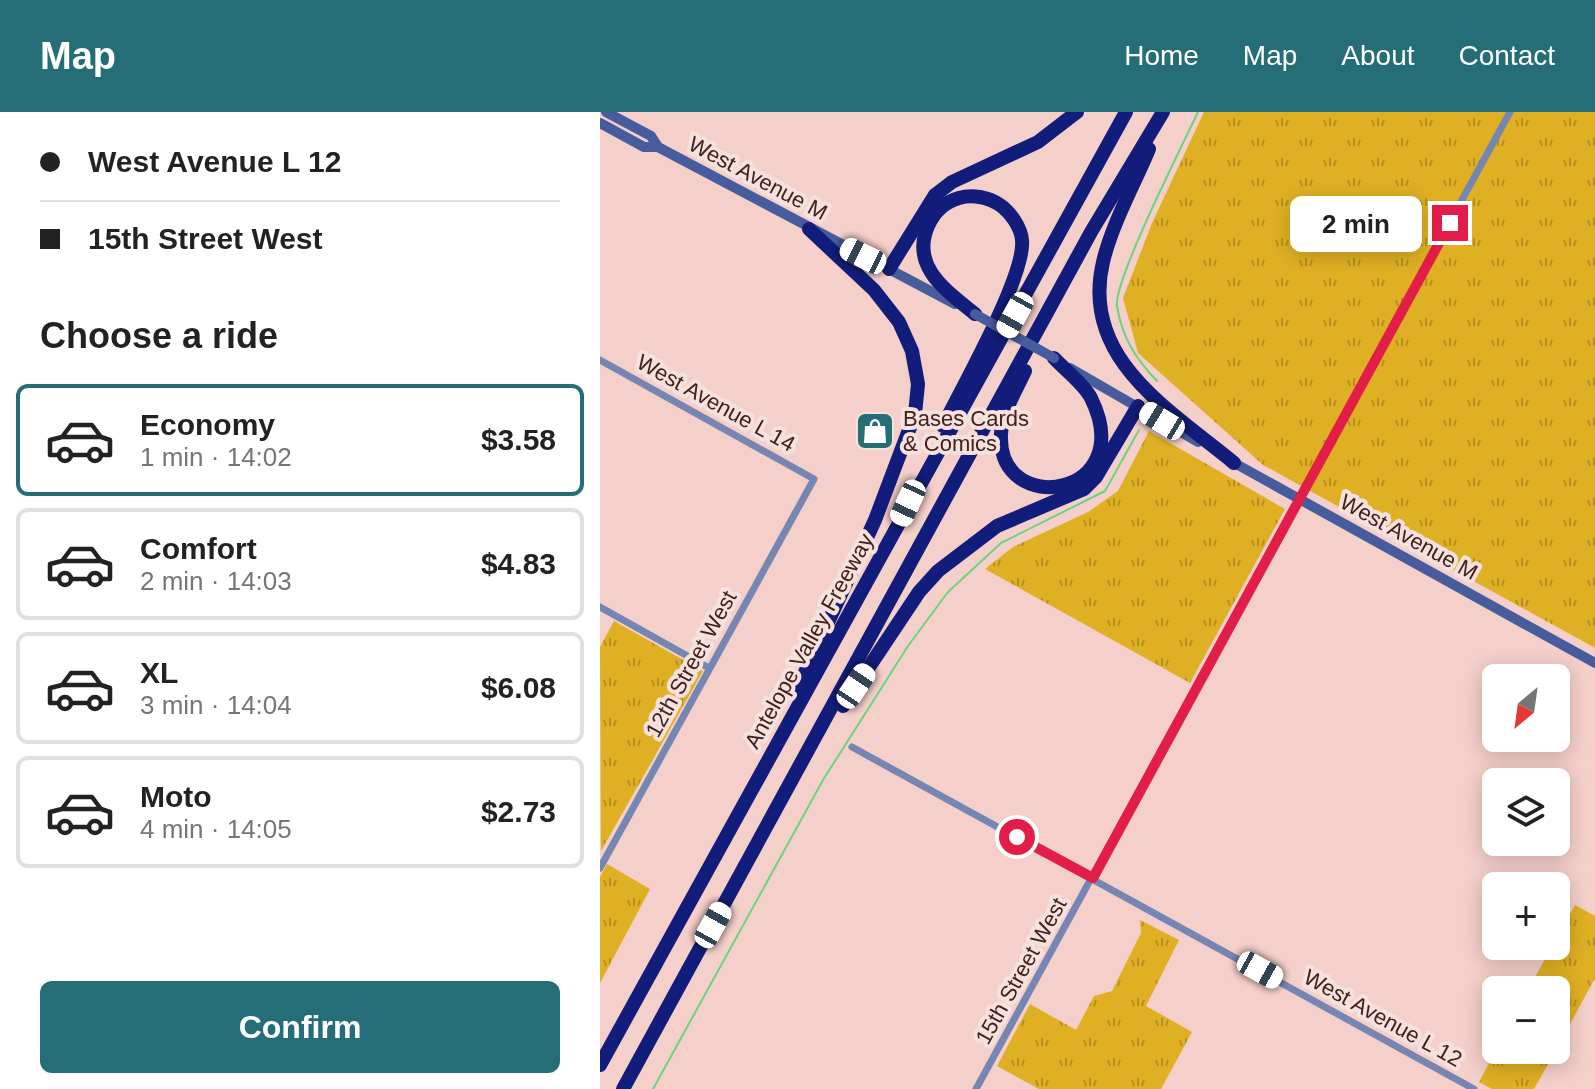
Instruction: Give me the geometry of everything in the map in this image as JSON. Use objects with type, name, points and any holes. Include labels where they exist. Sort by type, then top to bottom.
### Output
[{"type":"highway","points":[[889,269],[935,195],[952,182],[1038,142],[1077,112]]},
{"type":"highway","name":"Antelope Valley Freeway","points":[[600,1065],[1126,112]]},
{"type":"highway","points":[[623,1089],[1091,232],[1164,112]]},
{"type":"highway","points":[[1164,112],[1103,258],[1099,291],[1101,319],[1115,355],[1137,383],[1234,463]]},
{"type":"highway","points":[[895,530],[1020,262],[1022,240],[1010,215],[992,200],[967,196],[947,203],[931,219],[922,250],[934,279],[975,314]]},
{"type":"highway","points":[[761,774],[875,520],[909,432],[917,398],[916,367],[899,322],[874,290],[809,229]]},
{"type":"highway","points":[[1054,358],[1091,396],[1101,436],[1092,469],[1073,484],[1054,489],[1033,485],[1013,472],[1001,447],[1001,430],[1005,413],[1091,232]]},
{"type":"highway","points":[[818,733],[838,712],[919,592],[938,571],[965,547],[997,526],[1084,489],[1096,477],[1138,406]]},
{"type":"main road","name":"West Avenue M","points":[[606,112],[651,136],[658,147]]},
{"type":"main road","name":"West Avenue M","points":[[600,123],[644,147],[658,147],[975,314],[1299,500],[1595,663]]},
{"type":"street","name":"15th Street West","points":[[976,1089],[1510,112]]},
{"type":"street","name":"West Avenue L 14","points":[[600,360],[814,479]]},
{"type":"street","name":"12th Street West","points":[[600,868],[814,479]]},
{"type":"street","points":[[600,607],[709,668]]},
{"type":"street","name":"West Avenue L 12","points":[[852,747],[1474,1089]]},
{"type":"green space","points":[[1204,112],[1595,112],[1595,648],[1263,465],[1138,353],[1123,298],[1152,223]]},
{"type":"green space","points":[[1149,431],[1285,509],[1190,683],[985,569],[1013,547],[1088,512],[1118,491]]},
{"type":"green space","points":[[614,621],[703,671],[601,851],[600,647]]},
{"type":"green space","points":[[607,864],[650,889],[600,983],[600,877]]},
{"type":"green space","points":[[1575,905],[1595,916],[1595,978],[1570,1024],[1570,976],[1536,976],[1544,960],[1570,960],[1570,914]]},
{"type":"green space","points":[[1140,920],[1179,940],[1146,1006],[1192,1032],[1161,1089],[1039,1089],[997,1066],[1030,1004],[1076,1030],[1094,996],[1112,991],[1141,933]]},
{"type":"green space","points":[[1489,1064],[1548,1064],[1534,1089],[1492,1089],[1479,1082]]},
{"type":"waterway","points":[[1157,381],[1136,356],[1126,338],[1117,306],[1119,292],[1137,242],[1198,112]]},
{"type":"waterway","points":[[653,1089],[823,780],[908,646],[948,592],[1001,543],[1105,491],[1139,430]]},
{"type":"place","name":"Bases Cards & Comics","points":[[875,431]]},
{"type":"route","points":[[1017,837],[1093,878],[1450,223]]}]
